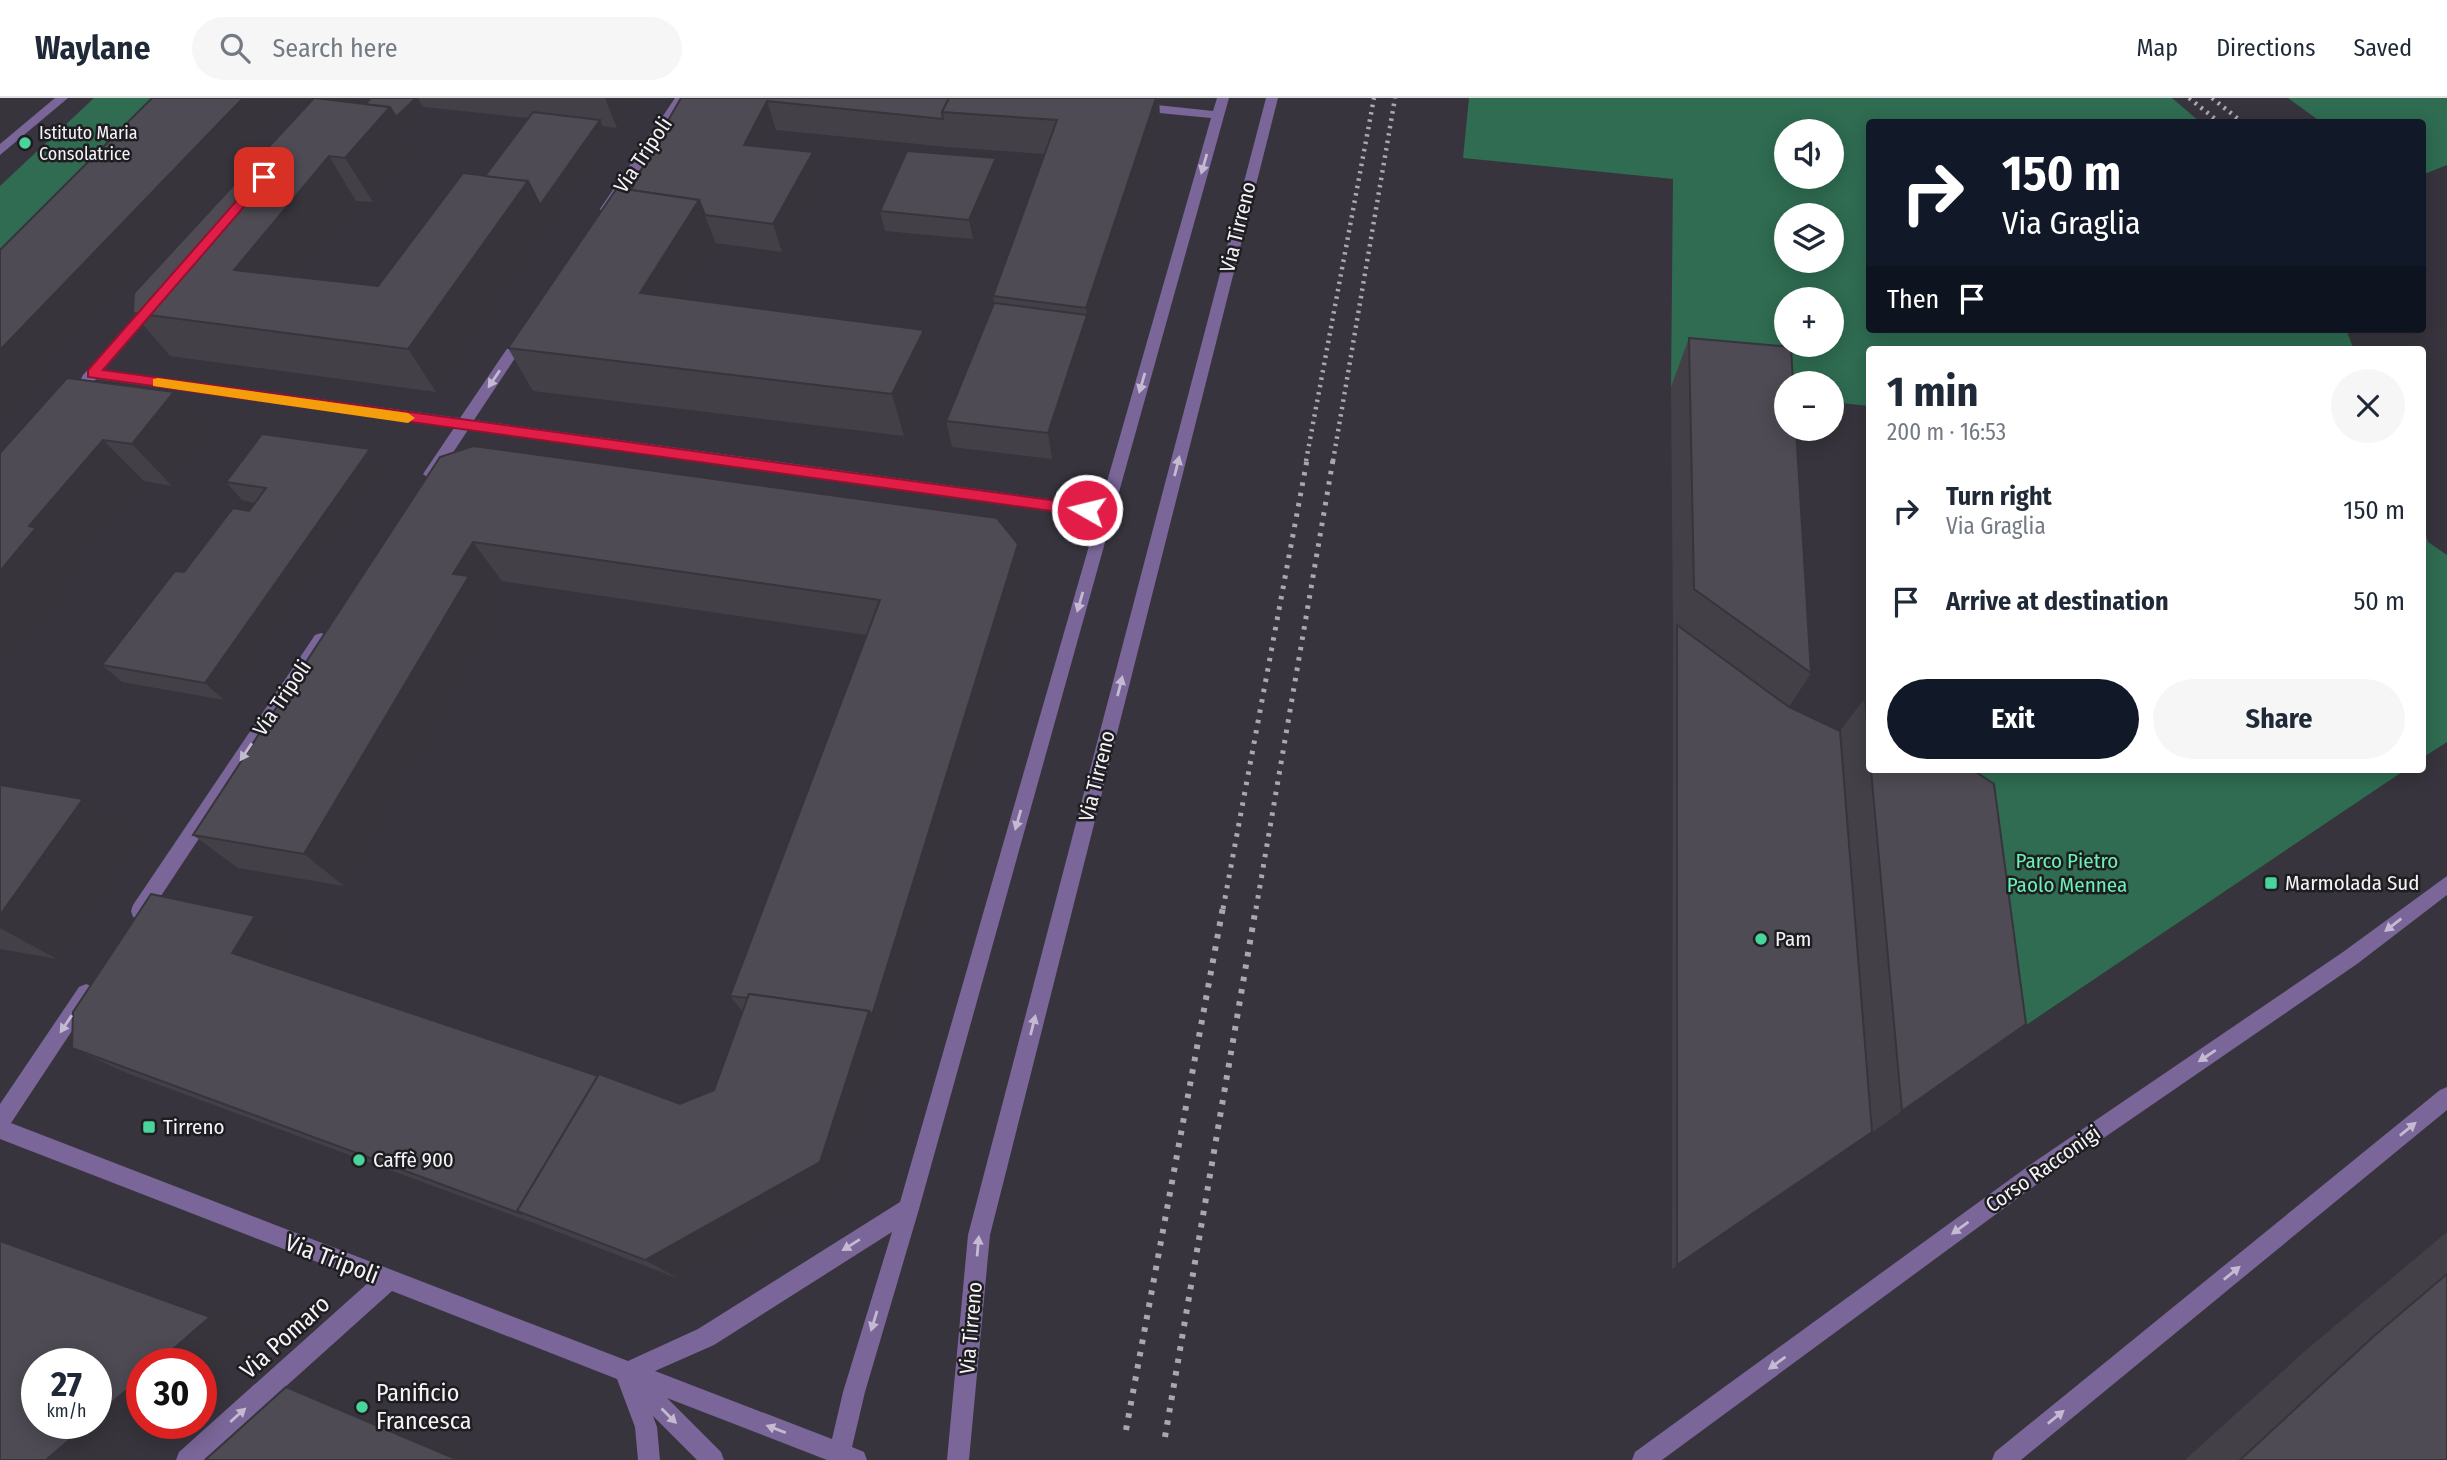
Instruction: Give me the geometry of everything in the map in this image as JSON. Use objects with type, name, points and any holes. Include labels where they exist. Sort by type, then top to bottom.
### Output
[{"type":"street","points":[[0,151],[62,98]]},
{"type":"street","name":"Via Tripoli","points":[[597,225],[681,98]]},
{"type":"street","points":[[845,1458],[862,1360],[909,1209],[1223,98]]},
{"type":"street","name":"Via Tirreno","points":[[958,1460],[979,1235],[1272,98]]},
{"type":"street","points":[[1121,106],[1218,115]]},
{"type":"street","points":[[77,391],[164,292]]},
{"type":"street","points":[[420,491],[535,317]]},
{"type":"street","points":[[93,373],[1105,513]]},
{"type":"street","name":"Via Tripoli","points":[[130,927],[328,629]]},
{"type":"street","name":"Corso Racconigi","points":[[1643,1460],[2034,1174],[2350,958],[2447,884]]},
{"type":"street","points":[[0,1122],[92,985]]},
{"type":"street","points":[[2003,1460],[2447,1097]]},
{"type":"street","name":"Via Tripoli","points":[[0,1129],[845,1458]]},
{"type":"street","points":[[649,1460],[646,1427],[626,1373],[706,1337],[909,1209]]},
{"type":"street","name":"Via Pomaro","points":[[187,1460],[388,1280]]},
{"type":"street","name":"Via Tripoli","points":[[626,1373],[713,1460]]},
{"type":"green space","points":[[94,98],[183,98],[0,285],[0,186]]},
{"type":"green space","points":[[1469,98],[2172,98],[2196,119],[1866,119],[1866,333],[2348,333],[2352,346],[1866,346],[1866,406],[1844,403],[1844,371],[1774,371],[1774,397],[1671,387],[1673,179],[1463,158]]},
{"type":"green space","points":[[2288,98],[2447,98],[2447,165],[2426,173],[2426,119],[2317,119]]},
{"type":"green space","points":[[2426,537],[2428,542],[2447,555],[2447,742],[2426,755]]},
{"type":"green space","name":"Parco Pietro Paolo Mennea","points":[[1950,773],[2401,773],[1983,1054]]},
{"type":"building","points":[[152,98],[243,98],[0,350],[0,250]]},
{"type":"building","points":[[314,98],[390,107],[345,158],[329,156],[234,270],[378,286],[463,173],[528,181],[408,349],[133,313],[134,293]]},
{"type":"building","points":[[371,98],[416,98],[396,117],[390,107],[365,104]]},
{"type":"building","points":[[681,98],[949,98],[942,112],[943,119],[767,101],[744,145],[813,152],[773,224],[705,215],[699,200],[631,190]]},
{"type":"building","points":[[949,98],[1156,98],[1086,308],[993,296],[1057,120],[942,112]]},
{"type":"building","points":[[533,112],[600,120],[540,205],[528,181],[485,176]]},
{"type":"building","points":[[907,151],[996,158],[969,220],[880,211]]},
{"type":"building","points":[[617,188],[699,200],[640,293],[924,330],[892,394],[508,348]]},
{"type":"building","points":[[994,303],[1087,315],[1048,433],[946,421]]},
{"type":"building","points":[[1689,338],[1774,346],[1774,357],[1792,357],[1792,371],[1774,371],[1774,441],[1797,441],[1811,673],[1694,589]]},
{"type":"building","points":[[67,378],[174,392],[132,444],[103,440],[29,526],[36,528],[0,571],[0,453]]},
{"type":"building","points":[[262,434],[370,449],[205,683],[102,665],[175,571],[184,572],[233,508],[249,511],[266,488],[226,482]]},
{"type":"building","points":[[473,446],[997,518],[1018,544],[872,1015],[869,1011],[749,994],[747,998],[730,996],[880,600],[473,542],[453,574],[469,576],[304,854],[193,835],[440,457]]},
{"type":"building","name":"Pam","points":[[1677,625],[1789,707],[1840,731],[1872,1132],[1677,1265]]},
{"type":"building","points":[[1871,773],[1978,773],[1994,784],[2026,1024],[1902,1111]]},
{"type":"building","points":[[0,785],[83,799],[0,915]]},
{"type":"building","points":[[151,894],[255,916],[232,953],[598,1076],[517,1211],[522,1214],[72,1048],[73,1012]]},
{"type":"building","points":[[749,994],[869,1011],[820,1162],[645,1260],[517,1211],[599,1074],[680,1104],[714,1090]]},
{"type":"building","points":[[0,1241],[210,1317],[174,1348],[126,1348],[126,1391],[112,1402],[112,1348],[21,1348],[21,1439],[70,1439],[46,1460],[0,1460]]},
{"type":"building","points":[[2447,1274],[2447,1460],[2240,1460],[2374,1336]]},
{"type":"building","points":[[286,1387],[458,1460],[205,1460]]},
{"type":"railway","points":[[1306,461],[1374,98]]},
{"type":"railway","points":[[1333,461],[1395,98]]},
{"type":"railway","points":[[2189,98],[2215,119]]},
{"type":"railway","points":[[2212,98],[2238,119]]},
{"type":"railway","points":[[1223,909],[1307,460]]},
{"type":"railway","points":[[1256,909],[1333,460]]},
{"type":"railway","points":[[1126,1430],[1223,907]]},
{"type":"railway","points":[[1165,1437],[1256,907]]},
{"type":"slow traffic","points":[[158,382],[408,418]]},
{"type":"place","name":"Istituto Maria Consolatrice","points":[[25,143]]},
{"type":"place","name":"Marmolada Sud","points":[[2271,883]]},
{"type":"place","name":"Pam","points":[[1761,939]]},
{"type":"place","name":"Tirreno","points":[[149,1127]]},
{"type":"place","name":"Caffè 900","points":[[359,1160]]},
{"type":"place","name":"Panificio Francesca","points":[[362,1407]]},
{"type":"route","points":[[264,177],[93,373],[1087,510]]}]
